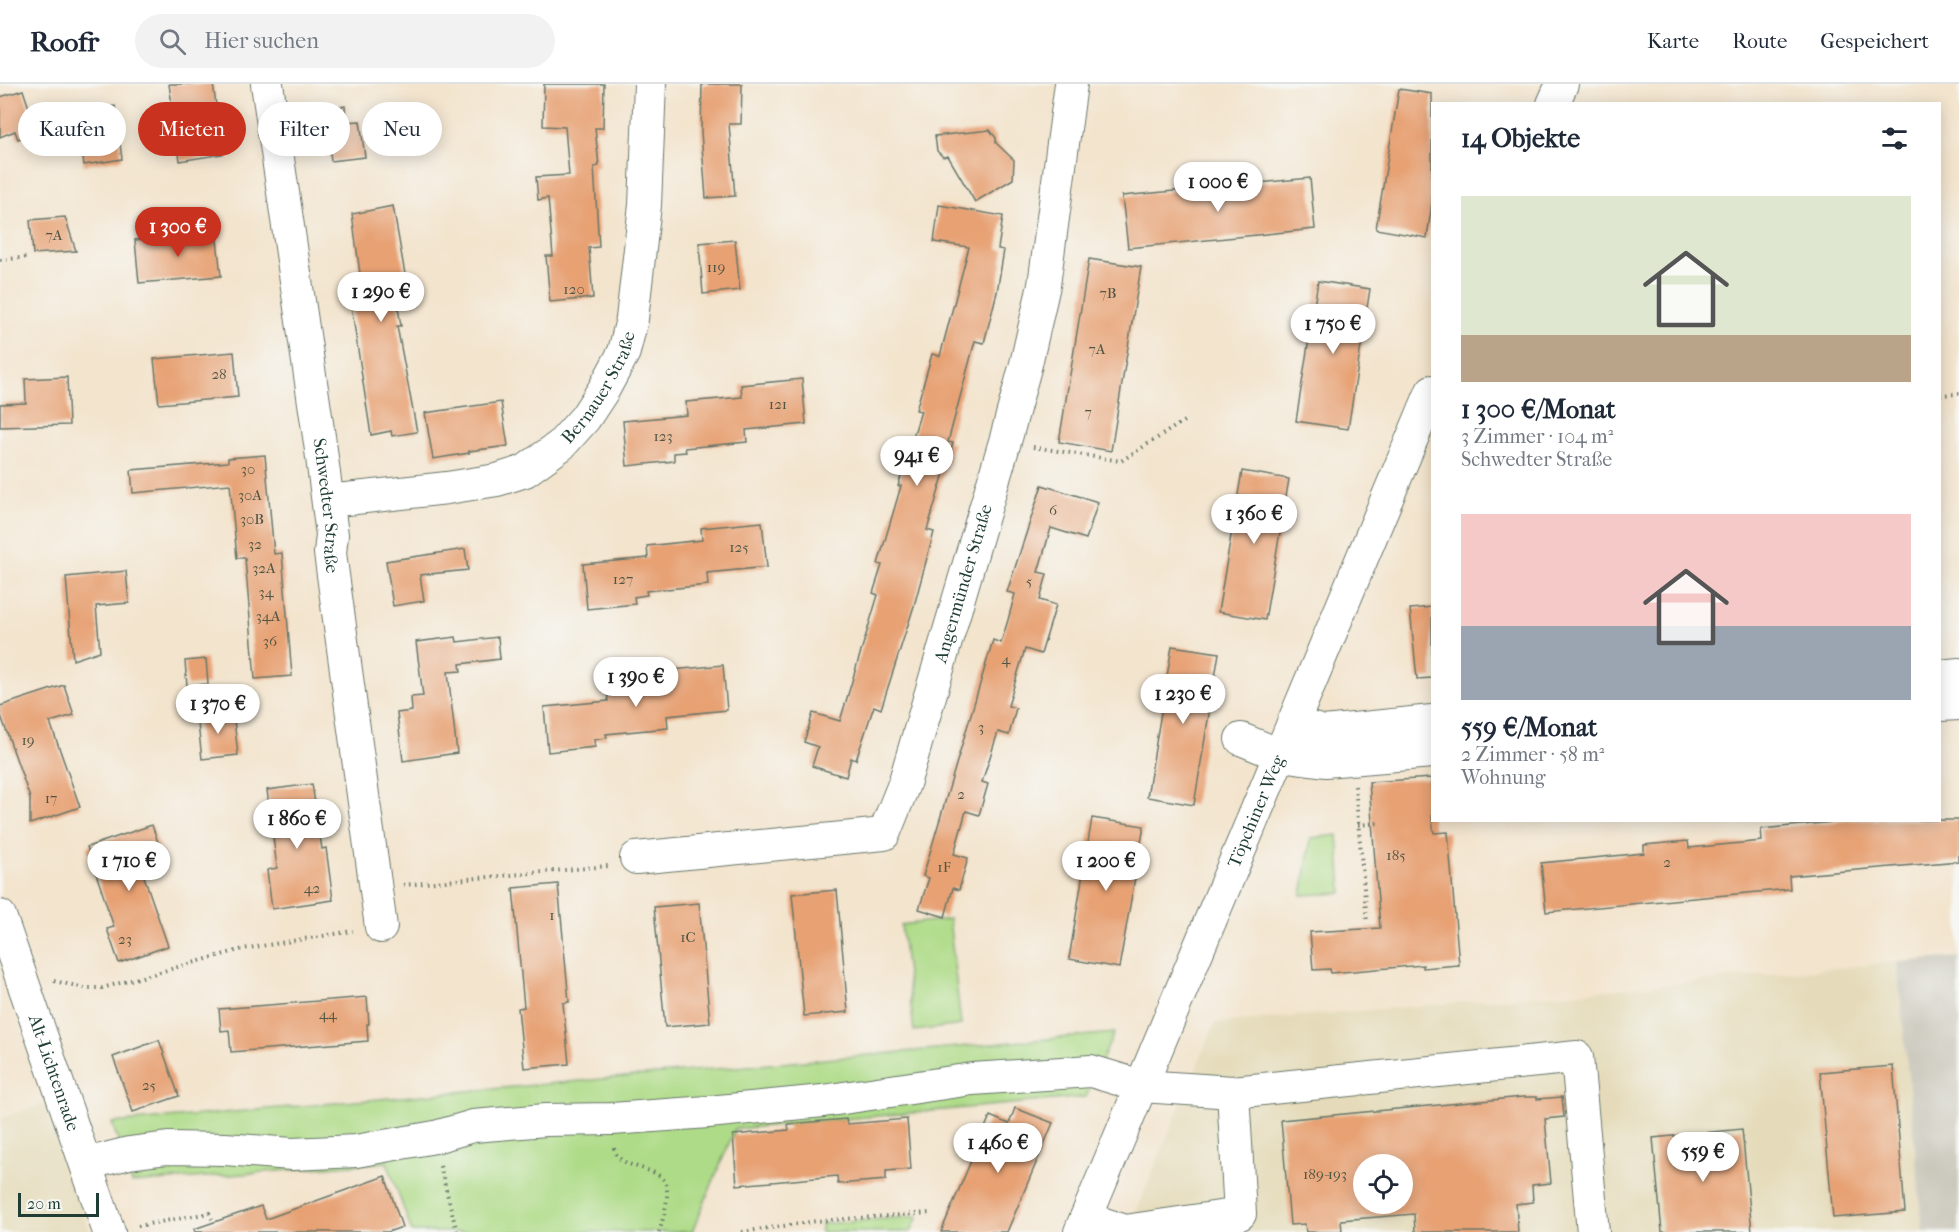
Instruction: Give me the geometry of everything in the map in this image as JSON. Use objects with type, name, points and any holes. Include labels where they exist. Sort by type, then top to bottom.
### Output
[{"type":"street","name":"Schwedter Straße","points":[[267,84],[328,501],[332,535],[330,553],[381,927]]},
{"type":"street","name":"Bernauer Straße","points":[[328,501],[447,488],[497,480],[525,471],[561,445],[585,418],[624,352],[632,319],[645,205],[650,84]]},
{"type":"street","name":"Angermünder Straße","points":[[636,858],[884,834],[904,784],[1026,364],[1044,285],[1071,84]]},
{"type":"street","points":[[1554,102],[1562,84]]},
{"type":"street","name":"Töpchiner Weg","points":[[1083,1225],[1431,394]]},
{"type":"street","points":[[1941,676],[1959,674]]},
{"type":"street","points":[[1941,705],[1959,704]]},
{"type":"street","points":[[1293,723],[1324,732],[1431,721]]},
{"type":"street","points":[[1241,739],[1280,755],[1325,760],[1431,752]]},
{"type":"street","name":"Alt-Lichtenrade","points":[[0,916],[86,1164],[124,1229]]},
{"type":"street","points":[[86,1164],[129,1153],[168,1148],[292,1154],[356,1151],[435,1137],[473,1126],[546,1120],[612,1119],[823,1101],[972,1079],[1091,1071],[1141,1086],[1233,1092],[1577,1057],[1593,1232]]},
{"type":"street","points":[[1083,1225],[1125,1231],[1240,1214],[1233,1092]]},
{"type":"path","points":[[0,260],[29,257]]},
{"type":"path","points":[[1941,395],[1959,394]]},
{"type":"path","points":[[1033,447],[1120,461],[1184,421]]},
{"type":"path","points":[[1353,758],[1367,922]]},
{"type":"path","points":[[1358,825],[1378,823]]},
{"type":"path","points":[[394,886],[619,865],[636,858]]},
{"type":"path","points":[[53,981],[102,988],[243,949],[329,933],[381,927]]},
{"type":"path","points":[[612,1119],[614,1151],[621,1160],[658,1175],[666,1181],[668,1190],[659,1232]]},
{"type":"path","points":[[435,1137],[456,1232]]},
{"type":"path","points":[[124,1229],[209,1213],[212,1219]]},
{"type":"path","points":[[742,1232],[817,1221],[929,1213]]},
{"type":"shaded area","points":[[1959,957],[1959,1232],[1923,1232],[1897,962]]},
{"type":"shaded area","points":[[1897,962],[1923,1232],[1127,1232],[1215,1023],[1608,990]]},
{"type":"shaded area","points":[[46,1103],[90,1232],[0,1232],[0,1119]]},
{"type":"green space","points":[[1338,835],[1342,893],[1302,895],[1311,838]]},
{"type":"green space","points":[[949,919],[961,1025],[914,1031],[901,925]]},
{"type":"green space","points":[[1114,1033],[1086,1097],[735,1129],[692,1232],[412,1232],[387,1162],[132,1183],[112,1123]]},
{"type":"green space","points":[[918,1216],[911,1232],[821,1232],[821,1224]]},
{"type":"building","points":[[169,84],[213,84],[216,102],[172,102]]},
{"type":"building","points":[[544,84],[604,84],[603,128],[595,128],[599,166],[594,167],[599,247],[589,248],[593,298],[550,302],[546,256],[553,256],[548,198],[538,200],[536,177],[569,175],[565,127],[543,126]]},
{"type":"building","points":[[702,84],[742,84],[741,124],[729,124],[735,196],[706,198],[701,132]]},
{"type":"building","points":[[1399,89],[1432,94],[1431,209],[1427,238],[1376,229]]},
{"type":"building","points":[[23,90],[27,102],[18,102],[18,139],[15,131],[0,137],[0,97]]},
{"type":"building","points":[[360,121],[362,156],[365,157],[331,161],[330,156],[350,156],[350,122]]},
{"type":"building","points":[[990,130],[996,138],[996,143],[1014,160],[1013,179],[975,202],[948,156],[943,157],[937,151],[935,136]]},
{"type":"building","points":[[83,156],[122,156],[122,159],[84,165]]},
{"type":"building","points":[[179,156],[211,156],[180,161]]},
{"type":"building","points":[[1310,178],[1315,229],[1128,248],[1122,196]]},
{"type":"building","points":[[939,205],[1003,216],[998,249],[1004,250],[997,292],[984,343],[975,341],[948,442],[953,443],[927,530],[934,532],[914,606],[881,709],[874,706],[856,760],[851,758],[846,777],[812,766],[818,747],[804,742],[813,713],[840,721],[878,595],[873,593],[882,565],[878,564],[901,486],[898,486],[921,411],[916,410],[932,354],[940,356],[969,247],[934,242]]},
{"type":"building","points":[[393,206],[406,280],[394,282],[401,326],[397,326],[417,432],[392,436],[391,431],[371,435],[349,291],[362,289],[352,214]]},
{"type":"building","points":[[65,217],[76,251],[33,254],[30,220]]},
{"type":"building","points":[[216,231],[221,276],[139,283],[135,240]]},
{"type":"building","points":[[735,240],[740,290],[703,294],[699,243]]},
{"type":"building","points":[[1089,259],[1141,267],[1111,451],[1059,442]]},
{"type":"building","points":[[1318,281],[1370,289],[1348,429],[1296,421]]},
{"type":"building","points":[[234,352],[238,397],[159,404],[154,359]]},
{"type":"building","points":[[67,377],[69,425],[0,427],[0,404],[26,403],[25,379]]},
{"type":"building","points":[[802,379],[806,424],[746,430],[747,442],[685,448],[686,452],[674,453],[674,461],[627,466],[623,421],[687,415],[686,402],[742,397],[741,385]]},
{"type":"building","points":[[501,402],[508,446],[433,459],[425,413]]},
{"type":"building","points":[[265,455],[274,554],[282,553],[292,676],[255,679],[245,558],[237,558],[230,484],[133,493],[131,470],[228,462],[228,458]]},
{"type":"building","points":[[1242,471],[1289,479],[1265,620],[1218,612]]},
{"type":"building","points":[[1042,485],[1098,502],[1086,539],[1051,528],[1038,572],[1047,574],[1040,600],[1056,605],[1041,654],[1025,649],[1008,706],[1016,708],[1009,735],[998,732],[982,782],[988,784],[979,815],[966,811],[954,854],[968,858],[959,890],[953,888],[945,917],[919,909],[929,878],[923,876],[993,640],[1001,643],[1015,594],[1007,592]]},
{"type":"building","points":[[762,522],[767,567],[707,573],[708,585],[646,591],[647,595],[634,597],[635,604],[587,609],[583,564],[648,558],[647,546],[702,540],[701,528]]},
{"type":"building","points":[[465,549],[468,570],[420,575],[424,601],[393,606],[386,561]]},
{"type":"building","points":[[126,571],[129,603],[96,606],[100,651],[73,660],[66,577]]},
{"type":"building","points":[[1431,607],[1431,678],[1417,679],[1410,609]]},
{"type":"building","points":[[456,637],[457,642],[498,637],[500,659],[460,664],[461,671],[448,672],[457,753],[403,761],[397,713],[412,711],[411,697],[423,696],[416,642]]},
{"type":"building","points":[[1172,646],[1219,653],[1194,805],[1147,797]]},
{"type":"building","points":[[206,659],[208,684],[187,686],[185,661]]},
{"type":"building","points":[[723,665],[727,710],[667,716],[668,728],[606,734],[607,738],[594,740],[595,747],[548,752],[544,707],[608,701],[607,688],[663,683],[662,671]]},
{"type":"building","points":[[64,685],[74,715],[50,722],[80,807],[30,824],[30,798],[0,713],[0,706]]},
{"type":"building","points":[[233,711],[238,755],[202,759],[197,715]]},
{"type":"building","points":[[1431,778],[1431,822],[1434,833],[1448,832],[1459,965],[1423,968],[1423,965],[1331,973],[1330,969],[1313,970],[1310,932],[1380,928],[1369,782]]},
{"type":"building","points":[[312,784],[322,849],[326,848],[333,900],[272,909],[267,870],[277,868],[267,790]]},
{"type":"building","points":[[1092,818],[1144,826],[1119,968],[1069,959]]},
{"type":"building","points":[[1959,820],[1959,861],[1789,876],[1790,889],[1546,912],[1541,863],[1644,853],[1644,845],[1688,841],[1689,848],[1762,841],[1761,829],[1833,822]]},
{"type":"building","points":[[152,825],[162,854],[139,862],[168,946],[119,963],[107,929],[114,927],[87,847]]},
{"type":"building","points":[[558,884],[569,1002],[563,1003],[569,1064],[524,1068],[518,1008],[524,1007],[513,888]]},
{"type":"building","points":[[837,890],[848,1012],[804,1016],[792,894]]},
{"type":"building","points":[[699,903],[710,1023],[665,1027],[654,907]]},
{"type":"building","points":[[367,997],[368,1041],[231,1052],[229,1030],[221,1031],[219,1009]]},
{"type":"building","points":[[159,1040],[179,1096],[133,1112],[113,1057]]},
{"type":"building","points":[[1893,1066],[1905,1212],[1833,1218],[1820,1072]]},
{"type":"building","points":[[1523,1097],[1537,1097],[1537,1099],[1562,1097],[1564,1117],[1545,1119],[1551,1183],[1532,1185],[1533,1202],[1516,1204],[1518,1232],[1415,1232],[1414,1214],[1341,1220],[1342,1232],[1306,1232],[1305,1224],[1290,1225],[1281,1120]]},
{"type":"building","points":[[1015,1108],[1053,1123],[1007,1232],[941,1232],[990,1116],[1009,1124]]},
{"type":"building","points":[[846,1119],[847,1124],[907,1119],[911,1169],[886,1171],[886,1180],[838,1184],[837,1176],[737,1185],[733,1135],[789,1130],[788,1124]]},
{"type":"building","points":[[1742,1129],[1752,1232],[1662,1232],[1653,1138]]},
{"type":"building","points":[[385,1176],[402,1227],[388,1232],[195,1232],[194,1229],[261,1206],[266,1219]]}]
